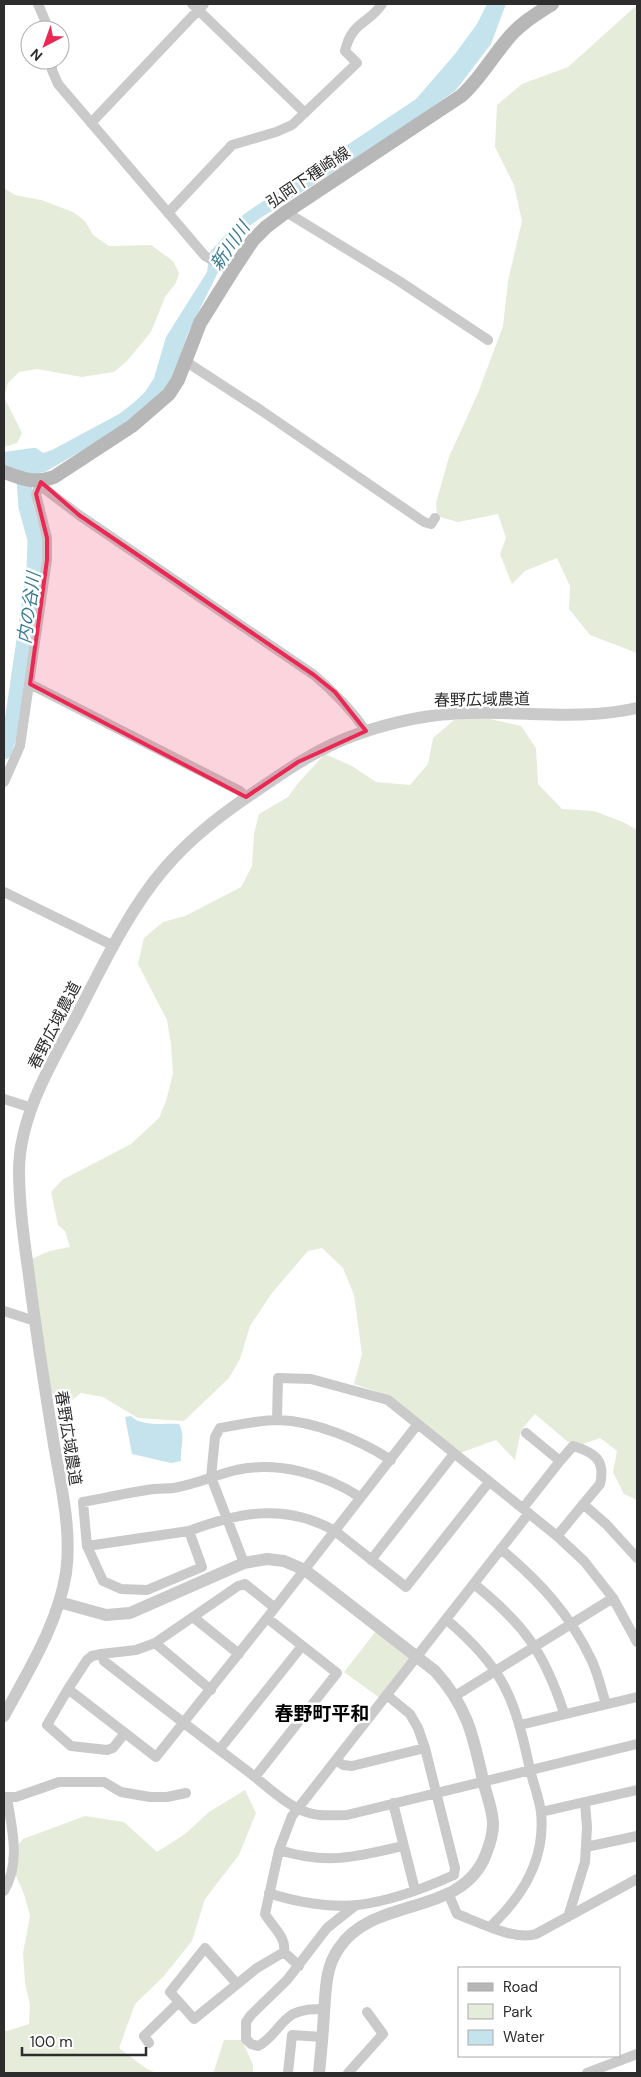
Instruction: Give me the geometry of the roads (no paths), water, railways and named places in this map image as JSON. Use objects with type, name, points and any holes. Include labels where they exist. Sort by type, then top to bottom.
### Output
[{"type":"main road","name":"弘岡下種崎線","points":[[38,482],[64,472],[132,426],[168,394],[178,380],[200,324],[229,271],[253,240],[266,227],[460,96],[483,73],[514,31],[528,19],[552,4]]},
{"type":"main road","points":[[9,474],[38,482]]},
{"type":"street","points":[[38,4],[45,20]]},
{"type":"street","points":[[168,213],[232,144],[276,132],[292,124],[356,64],[345,51],[348,38],[356,27],[382,4]]},
{"type":"street","points":[[91,123],[198,6],[305,113]]},
{"type":"street","points":[[52,70],[58,84],[205,256],[229,271]]},
{"type":"street","points":[[286,212],[488,340]]},
{"type":"street","points":[[185,361],[262,411],[424,522],[431,524],[435,518]]},
{"type":"street","points":[[4,782],[20,746],[47,560],[47,538],[36,494],[38,482]]},
{"type":"street","points":[[38,482],[79,515],[314,675],[335,692],[356,716],[366,731]]},
{"type":"street","points":[[30,684],[240,791],[246,797]]},
{"type":"street","name":"春野広域農道","points":[[4,1716],[38,1652],[59,1602],[66,1572],[67,1538],[35,1321],[19,1193],[19,1164],[32,1108],[54,1057],[144,895],[162,871],[219,816],[298,762],[352,736],[396,722],[437,715],[468,713],[585,716],[617,713],[637,708]]},
{"type":"street","points":[[4,892],[114,946]]},
{"type":"street","points":[[4,1099],[32,1108]]},
{"type":"street","points":[[4,1311],[35,1321]]},
{"type":"street","points":[[277,1420],[278,1378],[311,1379],[388,1400],[453,1455],[557,1536],[584,1561],[613,1598],[637,1642]]},
{"type":"street","points":[[244,1564],[212,1477],[215,1438],[220,1428],[277,1420],[301,1424],[344,1436],[368,1446],[391,1460]]},
{"type":"street","points":[[68,1689],[156,1758],[417,1425]]},
{"type":"street","points":[[526,1433],[560,1461]]},
{"type":"street","points":[[284,1952],[285,1947],[281,1937],[265,1914],[279,1850],[286,1828],[298,1808],[388,1696],[501,1549],[560,1461],[573,1446],[587,1450],[600,1461],[602,1473],[600,1484],[557,1536]]},
{"type":"street","points":[[370,1560],[453,1455]]},
{"type":"street","points":[[189,1531],[202,1567],[147,1590],[121,1589],[104,1581],[87,1546],[83,1502],[155,1489],[175,1488],[238,1470],[286,1469],[315,1475],[344,1487],[360,1497]]},
{"type":"street","points":[[87,1546],[189,1531],[252,1513],[273,1512],[322,1524],[406,1587],[489,1482]]},
{"type":"street","points":[[583,1504],[606,1524],[637,1558]]},
{"type":"street","points":[[501,1549],[534,1576],[572,1624],[592,1661],[606,1704]]},
{"type":"street","points":[[59,1602],[106,1614],[130,1613],[244,1564],[267,1559],[284,1561],[305,1570],[435,1671],[455,1696],[472,1734],[484,1782],[493,1824],[490,1843],[482,1864],[468,1882],[449,1894],[366,1922],[350,1933],[331,1962],[325,1982],[319,2073]]},
{"type":"street","points":[[125,1733],[113,1748],[107,1750],[71,1746],[47,1725],[87,1660],[101,1654],[136,1650],[154,1643],[238,1586],[245,1584],[275,1608]]},
{"type":"street","points":[[474,1584],[497,1602],[536,1648],[552,1679],[564,1713]]},
{"type":"street","points":[[455,1696],[536,1648],[613,1598]]},
{"type":"street","points":[[193,1617],[239,1654]]},
{"type":"street","points":[[255,1777],[337,1673],[267,1618]]},
{"type":"street","points":[[447,1620],[471,1640],[496,1671],[513,1705],[520,1725],[541,1812],[541,1832],[536,1861],[525,1886],[511,1907],[491,1926]]},
{"type":"street","points":[[154,1643],[211,1690]]},
{"type":"street","points":[[219,1750],[302,1646]]},
{"type":"street","points":[[101,1654],[104,1661],[184,1724],[298,1808],[308,1813],[347,1815],[637,1744]]},
{"type":"street","points":[[270,1893],[300,1902],[356,1905],[431,1886],[454,1875],[455,1868],[425,1748],[418,1728],[410,1714],[388,1696]]},
{"type":"street","points":[[520,1725],[637,1697]]},
{"type":"street","points":[[336,1760],[343,1765],[352,1766],[425,1748]]},
{"type":"street","points":[[4,1891],[9,1882],[14,1864],[14,1845],[6,1797],[16,1797],[58,1782],[104,1782],[121,1792],[150,1797],[167,1797],[186,1793]]},
{"type":"street","points":[[541,1812],[637,1790]]},
{"type":"street","points":[[393,1803],[415,1890]]},
{"type":"street","points":[[568,1916],[585,1862],[587,1827],[585,1803]]},
{"type":"street","points":[[586,1847],[637,1836]]},
{"type":"street","points":[[279,1850],[298,1856],[322,1860],[352,1858],[404,1846]]},
{"type":"street","points":[[449,1894],[457,1914],[528,1937],[637,1879]]},
{"type":"street","points":[[324,2009],[306,2009],[292,2014],[265,2043],[258,2046],[251,2044],[246,2039],[246,2022],[251,2014],[287,1980],[327,1928],[356,1905]]},
{"type":"street","points":[[237,1984],[205,1948],[170,1992],[194,2019],[257,1968],[284,1952]]},
{"type":"street","points":[[284,1952],[299,1966]]},
{"type":"street","points":[[149,2043],[144,2036],[179,2002]]},
{"type":"street","points":[[348,2073],[383,2034],[367,2012]]},
{"type":"street","points":[[288,2073],[292,2035],[322,2037]]},
{"type":"street","points":[[587,2073],[637,2054]]},
{"type":"water","name":"新川川","points":[[487,4],[506,4],[491,44],[456,90],[400,130],[247,228],[229,250],[188,333],[173,377],[160,396],[126,425],[45,472],[34,474],[4,466],[4,452],[32,448],[36,448],[43,453],[52,450],[119,414],[145,392],[154,378],[166,337],[207,272],[210,252],[244,214],[416,99],[455,54],[477,24]]},
{"type":"water","points":[[131,1416],[140,1422],[179,1424],[182,1437],[181,1461],[171,1463],[132,1454],[125,1417]]},
{"type":"waterway","name":"内の谷川","points":[[4,752],[10,735],[34,572],[35,540],[26,507],[25,466]]},
{"type":"district","name":"春野町平和","points":[[322,1713]]}]
